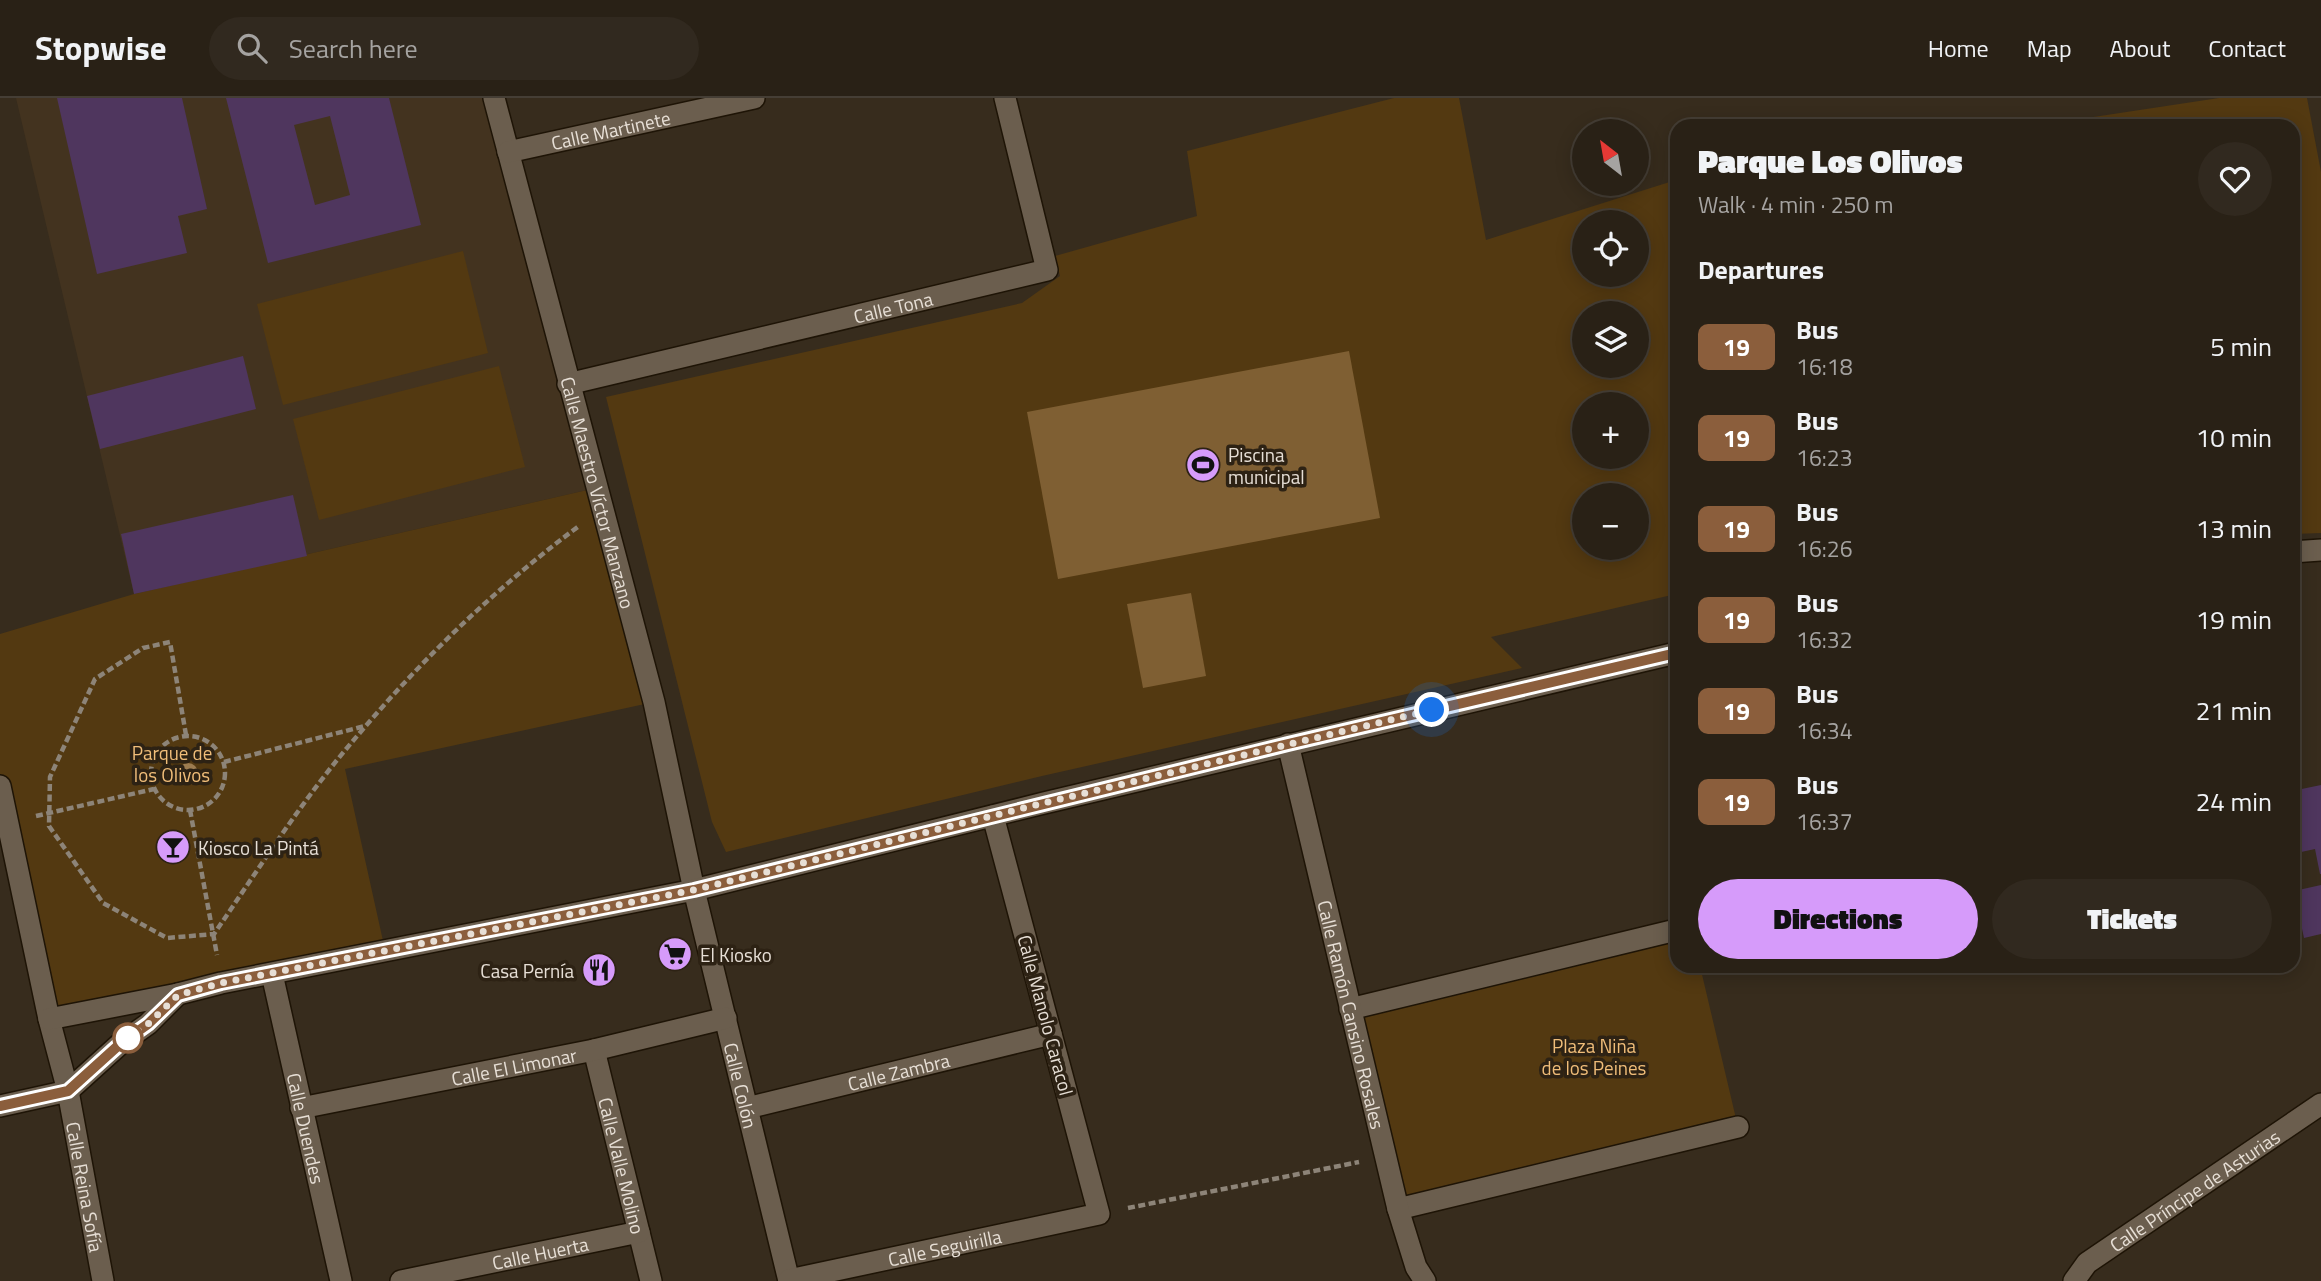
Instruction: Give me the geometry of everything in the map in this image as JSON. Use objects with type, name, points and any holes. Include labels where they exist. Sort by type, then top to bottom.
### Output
[{"type":"street","name":"Calle Maestro Víctor Manzano","points":[[494,98],[654,702],[694,890]]},
{"type":"street","name":"Calle Martinete","points":[[508,152],[754,98]]},
{"type":"street","name":"Calle Tona","points":[[568,384],[1047,270],[1005,98]]},
{"type":"street","points":[[2300,551],[2321,550]]},
{"type":"street","points":[[50,1019],[694,890],[1288,744],[1670,654]]},
{"type":"street","name":"Calle Ramón Cansino Rosales","points":[[1288,744],[1398,1209],[1416,1267],[1425,1281]]},
{"type":"street","name":"Calle Reina Sofía","points":[[0,786],[68,1091],[103,1281]]},
{"type":"street","name":"Calle Manolo Caracol","points":[[993,816],[1099,1214]]},
{"type":"street","name":"Calle Colón","points":[[694,890],[789,1280]]},
{"type":"street","points":[[1350,1009],[1670,931]]},
{"type":"street","name":"Calle Duendes","points":[[272,974],[341,1281]]},
{"type":"street","points":[[0,1106],[68,1091],[110,1052],[148,1024],[178,995]]},
{"type":"street","name":"Calle El Limonar","points":[[301,1108],[594,1050],[726,1018]]},
{"type":"street","name":"Calle Zambra","points":[[747,1108],[1051,1034]]},
{"type":"street","name":"Calle Valle Molino","points":[[594,1050],[651,1281]]},
{"type":"street","name":"Calle Príncipe de Asturias","points":[[2074,1281],[2087,1263],[2321,1104]]},
{"type":"street","points":[[1398,1209],[1738,1127]]},
{"type":"street","name":"Calle Seguirilla","points":[[789,1280],[1099,1214]]},
{"type":"street","name":"Calle Huerta","points":[[401,1281],[639,1233]]},
{"type":"path","points":[[214,934],[287,827],[365,726],[439,646],[526,565],[602,509]]},
{"type":"path","points":[[186,735],[170,642],[144,648],[95,679],[50,777],[49,826],[103,903],[167,938],[214,934]]},
{"type":"path","points":[[224,762],[365,726]]},
{"type":"path","points":[[186,735],[209,742],[218,750],[224,762],[224,784],[219,794],[211,803],[190,810],[169,805],[154,789],[150,778],[151,765],[163,745],[186,735]]},
{"type":"path","points":[[8,822],[154,789]]},
{"type":"path","points":[[190,810],[221,983]]},
{"type":"path","points":[[1099,1214],[1385,1157]]},
{"type":"shaded area","points":[[16,98],[494,98],[596,488],[134,594]]},
{"type":"shaded area","name":"Piscina municipal","points":[[1349,351],[1380,518],[1058,579],[1027,412]]},
{"type":"shaded area","points":[[1191,593],[1206,676],[1143,688],[1127,604]]},
{"type":"green space","points":[[1394,98],[1459,98],[1486,240],[1572,213],[1572,287],[1649,287],[1649,210],[1581,210],[1625,196],[1649,196],[1649,189],[1670,182],[1670,595],[1491,637],[1522,668],[1042,776],[726,852],[712,822],[606,397],[1022,303],[1060,276],[1055,256],[1197,216],[1187,151]]},
{"type":"green space","points":[[2219,98],[2307,98],[2321,172],[2321,533],[2300,534],[2300,119],[2080,119]]},
{"type":"green space","points":[[463,251],[488,353],[283,405],[257,304]]},
{"type":"green space","points":[[499,366],[525,467],[319,520],[293,419]]},
{"type":"green space","name":"Parque de los Olivos","points":[[596,488],[654,702],[345,769],[385,950],[49,1019],[0,786],[0,634],[134,594]]},
{"type":"green space","name":"Plaza Niña de los Peines","points":[[1670,931],[1670,973],[1702,973],[1738,1127],[1398,1209],[1350,1009]]},
{"type":"building","points":[[57,98],[182,98],[207,209],[178,216],[187,253],[97,274]]},
{"type":"building","points":[[226,98],[389,98],[421,225],[268,263]],"holes":[[[330,116],[350,195],[315,205],[294,125]]]},
{"type":"building","points":[[243,356],[256,409],[100,449],[87,396]]},
{"type":"building","points":[[293,495],[307,556],[134,594],[121,534]]},
{"type":"building","points":[[2321,785],[2321,874],[2315,849],[2300,852],[2300,789]]},
{"type":"building","points":[[2321,885],[2321,934],[2304,938],[2300,919],[2300,890]]},
{"type":"bus line","name":"19","points":[[0,1106],[68,1091],[120,1044],[148,1024],[178,995],[221,983],[694,890],[1288,744],[1670,654]]},
{"type":"place","name":"Piscina municipal","points":[[1203,465]]},
{"type":"place","name":"Kiosco La Pintá","points":[[173,847]]},
{"type":"place","name":"El Kiosko","points":[[675,954]]},
{"type":"place","name":"Casa Pernía","points":[[599,970]]},
{"type":"route","points":[[128,1038],[148,1024],[178,995],[221,983],[694,890],[1432,710]]}]
